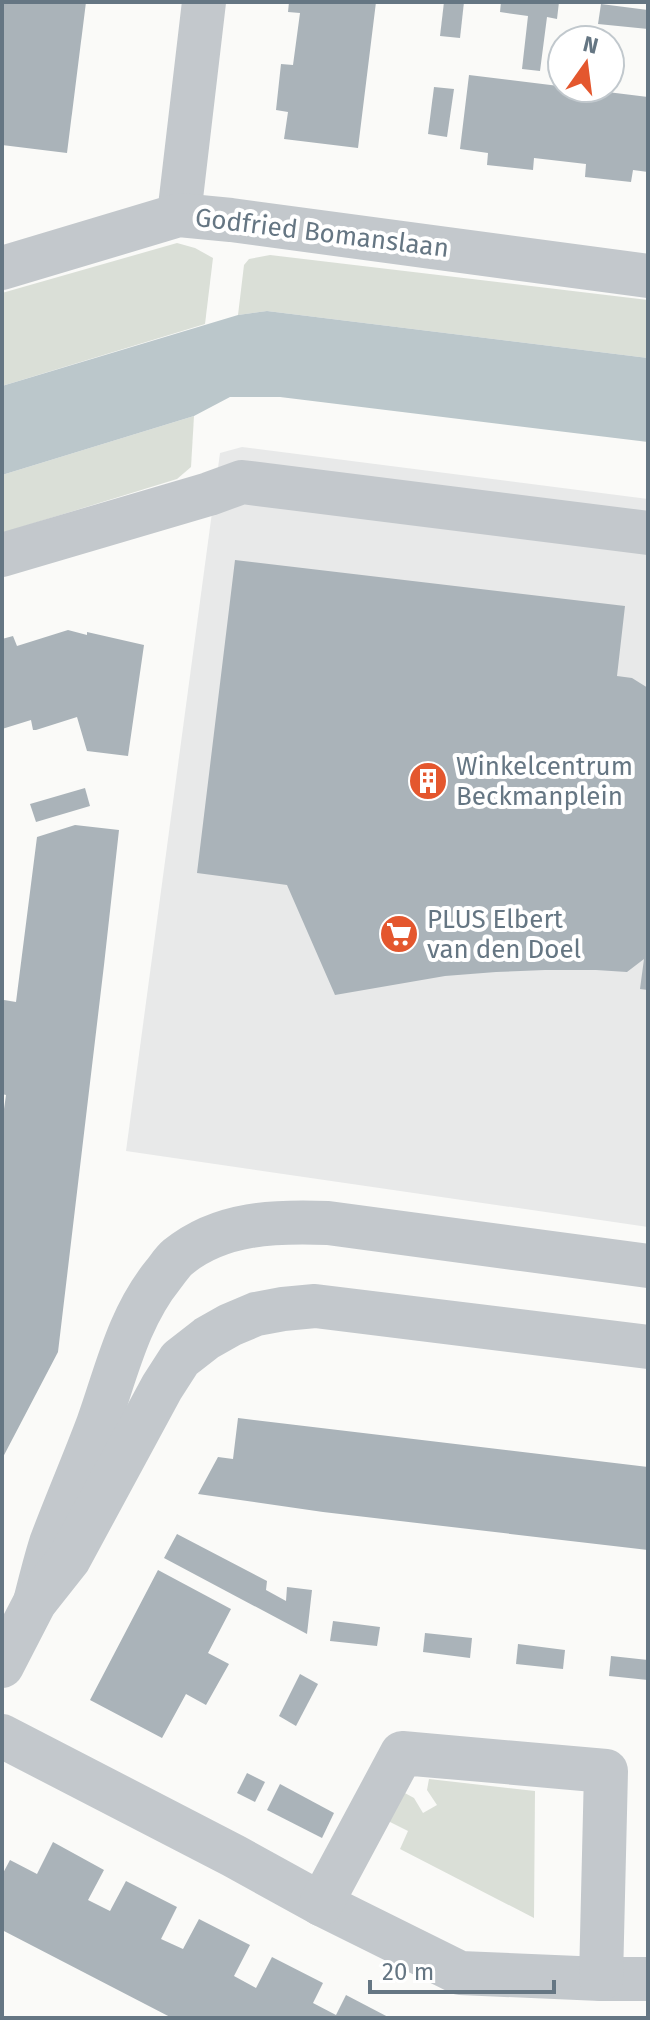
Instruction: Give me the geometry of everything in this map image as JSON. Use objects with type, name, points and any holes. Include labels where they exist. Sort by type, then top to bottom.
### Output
[{"type":"street","points":[[179,215],[204,2]]},
{"type":"street","name":"Godfried Bomanslaan","points":[[2,268],[179,215],[648,276]]},
{"type":"street","points":[[2,555],[242,482],[648,533]]},
{"type":"street","points":[[35,1602],[50,1546],[131,1328],[152,1288],[178,1257],[211,1236],[235,1227],[328,1223],[648,1266]]},
{"type":"street","points":[[5,1653],[35,1602],[69,1559],[180,1359],[230,1325],[256,1314],[315,1306],[648,1347]]},
{"type":"street","points":[[2,1736],[321,1904],[460,1973],[648,1979]]},
{"type":"street","points":[[321,1904],[402,1753],[606,1771],[601,1979]]},
{"type":"shaded area","points":[[177,243],[213,258],[205,324],[2,386],[2,293]]},
{"type":"shaded area","points":[[270,255],[648,300],[648,358],[267,311],[238,315],[244,265],[249,259]]},
{"type":"shaded area","points":[[267,311],[648,358],[648,442],[280,397],[230,397],[194,416],[2,475],[2,386],[238,315]]},
{"type":"shaded area","points":[[194,416],[191,467],[177,479],[2,533],[2,475]]},
{"type":"shaded area","points":[[242,447],[648,499],[648,1227],[126,1151],[220,453]]},
{"type":"shaded area","points":[[429,1779],[535,1791],[534,1918],[400,1849],[408,1831],[388,1821],[403,1792],[414,1798],[423,1813],[437,1805],[427,1790]]},
{"type":"building","points":[[2,2],[86,2],[67,153],[2,145]]},
{"type":"building","points":[[289,2],[376,2],[358,148],[284,139],[288,112],[276,110],[281,64],[293,65],[300,13],[288,12]]},
{"type":"building","points":[[444,2],[464,2],[460,38],[440,36]]},
{"type":"building","points":[[501,2],[559,2],[557,19],[547,17],[540,71],[522,69],[528,16],[500,12]]},
{"type":"building","points":[[601,4],[648,10],[648,29],[626,27],[626,24],[598,24]]},
{"type":"building","points":[[469,75],[546,84],[546,104],[626,104],[626,94],[648,97],[648,172],[633,170],[631,182],[585,177],[586,164],[534,158],[533,170],[487,165],[488,153],[460,149]]},
{"type":"building","points":[[434,87],[454,89],[447,137],[428,134]]},
{"type":"building","name":"Winkelcentrum Beckmanplein","points":[[235,560],[625,606],[617,676],[632,678],[648,688],[648,990],[640,989],[644,959],[627,972],[545,970],[445,976],[335,995],[287,885],[197,873]]},
{"type":"building","points":[[68,630],[144,645],[128,756],[87,751],[77,717],[36,730],[33,730],[31,720],[2,729],[2,639],[13,636],[17,646]]},
{"type":"building","points":[[85,788],[90,806],[36,822],[30,804]]},
{"type":"building","points":[[75,825],[119,830],[104,965],[58,1352],[2,1459],[2,1123],[6,1095],[2,1094],[4,1000],[16,1002],[37,837]]},
{"type":"building","points":[[238,1418],[648,1467],[648,1550],[323,1512],[198,1494],[218,1457],[233,1459]]},
{"type":"building","points":[[177,1534],[267,1581],[266,1590],[286,1601],[287,1587],[312,1590],[307,1634],[164,1558]]},
{"type":"building","points":[[158,1570],[231,1609],[208,1653],[229,1664],[206,1705],[186,1694],[162,1738],[90,1700]]},
{"type":"building","points":[[333,1621],[380,1627],[377,1646],[330,1641]]},
{"type":"building","points":[[425,1633],[472,1638],[470,1658],[423,1652]]},
{"type":"building","points":[[518,1644],[565,1650],[563,1669],[516,1664]]},
{"type":"building","points":[[611,1656],[648,1660],[648,1680],[609,1676]]},
{"type":"building","points":[[300,1674],[318,1684],[296,1726],[279,1716]]},
{"type":"building","points":[[247,1773],[265,1782],[255,1802],[237,1793]]},
{"type":"building","points":[[280,1784],[334,1813],[322,1838],[267,1810]]},
{"type":"building","points":[[53,1842],[104,1870],[88,1900],[110,1911],[126,1881],[177,1907],[161,1939],[183,1949],[199,1919],[250,1945],[234,1976],[256,1988],[272,1957],[323,1983],[313,2003],[336,2015],[346,1995],[390,2018],[172,2018],[2,1930],[2,1875],[10,1860],[37,1874]]},
{"type":"place","name":"Winkelcentrum Beckmanplein","points":[[428,781]]},
{"type":"place","name":"PLUS Elbert van den Doel","points":[[399,934]]}]
